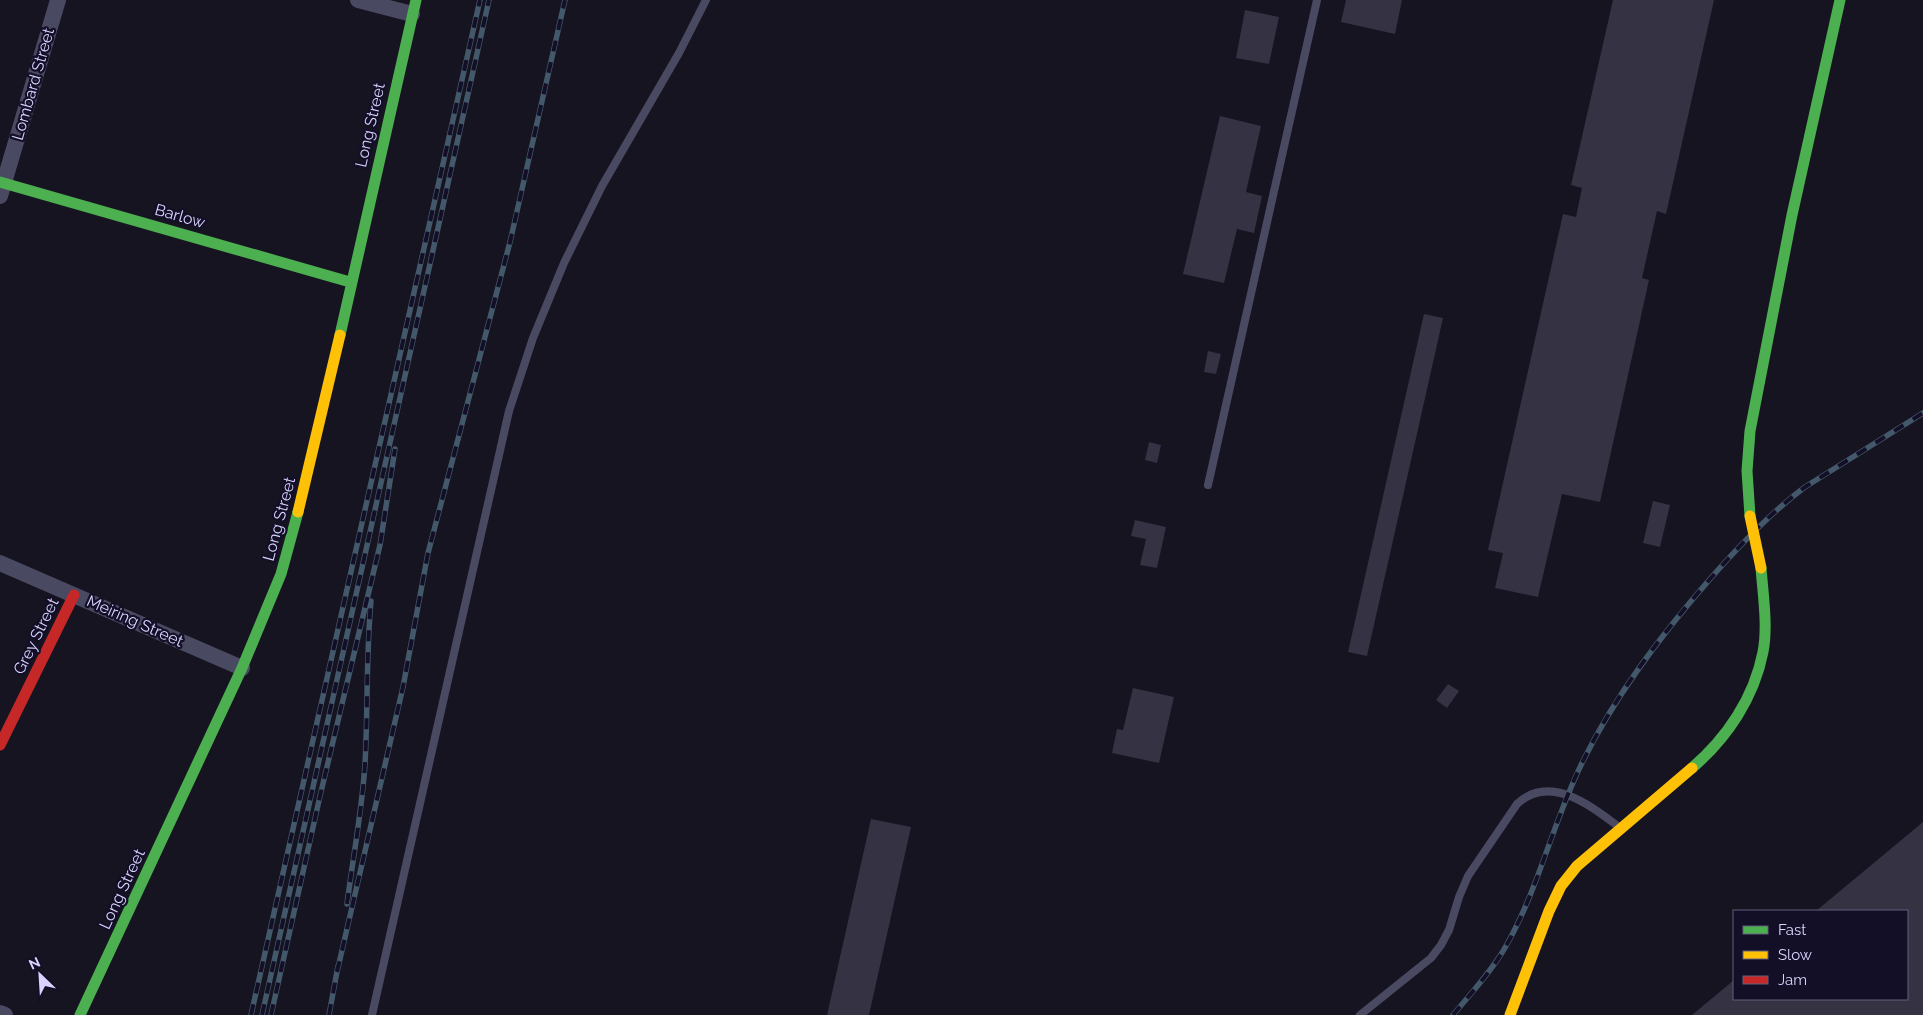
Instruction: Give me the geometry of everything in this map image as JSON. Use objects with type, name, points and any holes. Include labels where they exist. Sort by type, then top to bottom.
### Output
[{"type":"street","name":"Lombard Street","points":[[1,187],[58,0]]},
{"type":"street","points":[[358,0],[414,7]]},
{"type":"street","points":[[1510,1015],[1549,911],[1561,886],[1577,866],[1706,756],[1729,728],[1752,691],[1763,651],[1764,614],[1761,568],[1750,516],[1747,471],[1750,431],[1792,215],[1840,0]]},
{"type":"street","name":"Long Street","points":[[80,1015],[242,668],[281,574],[310,467],[350,282],[414,7]]},
{"type":"street","name":"Barlow","points":[[1,187],[350,282]]},
{"type":"street","name":"Meiring Street","points":[[0,563],[242,668]]},
{"type":"street","name":"Grey Street","points":[[0,746],[74,595]]},
{"type":"street","points":[[0,1013],[5,1015]]},
{"type":"lane","points":[[372,1015],[509,411],[533,338],[564,263],[602,186],[679,53],[706,0]]},
{"type":"lane","points":[[1208,485],[1317,0]]},
{"type":"lane","points":[[1360,1015],[1431,958],[1441,946],[1449,930],[1459,897],[1468,876],[1522,799],[1538,791],[1548,790],[1569,795],[1593,808],[1621,829]]},
{"type":"building","points":[[1346,0],[1402,0],[1395,34],[1341,22]]},
{"type":"building","points":[[1613,0],[1714,0],[1666,214],[1657,211],[1642,278],[1649,280],[1600,502],[1562,494],[1538,597],[1495,588],[1503,553],[1488,550],[1563,214],[1576,217],[1582,188],[1571,185]]},
{"type":"building","points":[[1245,10],[1279,17],[1269,64],[1236,58]]},
{"type":"building","points":[[1220,116],[1261,126],[1246,192],[1262,196],[1254,233],[1237,229],[1224,283],[1183,274]]},
{"type":"building","points":[[1424,314],[1443,318],[1367,656],[1348,652]]},
{"type":"building","points":[[1208,351],[1221,354],[1216,374],[1204,372]]},
{"type":"building","points":[[1149,442],[1161,445],[1157,463],[1145,460]]},
{"type":"building","points":[[1653,501],[1670,505],[1660,547],[1643,543]]},
{"type":"building","points":[[1135,520],[1166,527],[1157,568],[1140,565],[1146,539],[1131,536]]},
{"type":"building","points":[[1448,684],[1459,691],[1447,708],[1436,700]]},
{"type":"building","points":[[1133,688],[1174,697],[1159,763],[1112,753],[1117,729],[1123,730]]},
{"type":"building","points":[[871,819],[911,827],[869,1015],[827,1015]]},
{"type":"building","points":[[1923,822],[1923,1015],[1692,1015],[1733,981],[1733,1000],[1908,1000],[1908,910],[1817,910]]},
{"type":"railway","points":[[251,1015],[480,0]]},
{"type":"railway","points":[[262,1015],[489,0]]},
{"type":"railway","points":[[337,972],[403,687],[428,553],[510,242],[565,0]]},
{"type":"railway","points":[[1453,1015],[1488,973],[1506,946],[1528,901],[1572,784],[1583,761],[1610,712],[1657,644],[1721,567],[1755,530],[1779,508],[1805,487],[1923,413]]},
{"type":"railway","points":[[271,1015],[320,796],[380,545],[395,449]]},
{"type":"railway","points":[[347,904],[364,782],[371,601]]},
{"type":"railway","points":[[329,1015],[338,966]]},
{"type":"traffic: fast","points":[[340,335],[416,0]]},
{"type":"traffic: fast","points":[[1750,516],[1747,471],[1750,431],[1792,215],[1840,0]]},
{"type":"traffic: fast","points":[[0,182],[350,282]]},
{"type":"traffic: fast","points":[[80,1015],[242,668],[281,574],[298,512]]},
{"type":"traffic: fast","points":[[1692,768],[1717,744],[1737,716],[1746,701],[1759,669],[1765,632],[1761,568]]},
{"type":"traffic: slow","points":[[298,512],[340,335]]},
{"type":"traffic: slow","points":[[1750,516],[1761,568]]},
{"type":"traffic: slow","points":[[1510,1015],[1549,911],[1561,886],[1577,866],[1692,768]]},
{"type":"traffic: jam","points":[[0,745],[74,595]]}]
